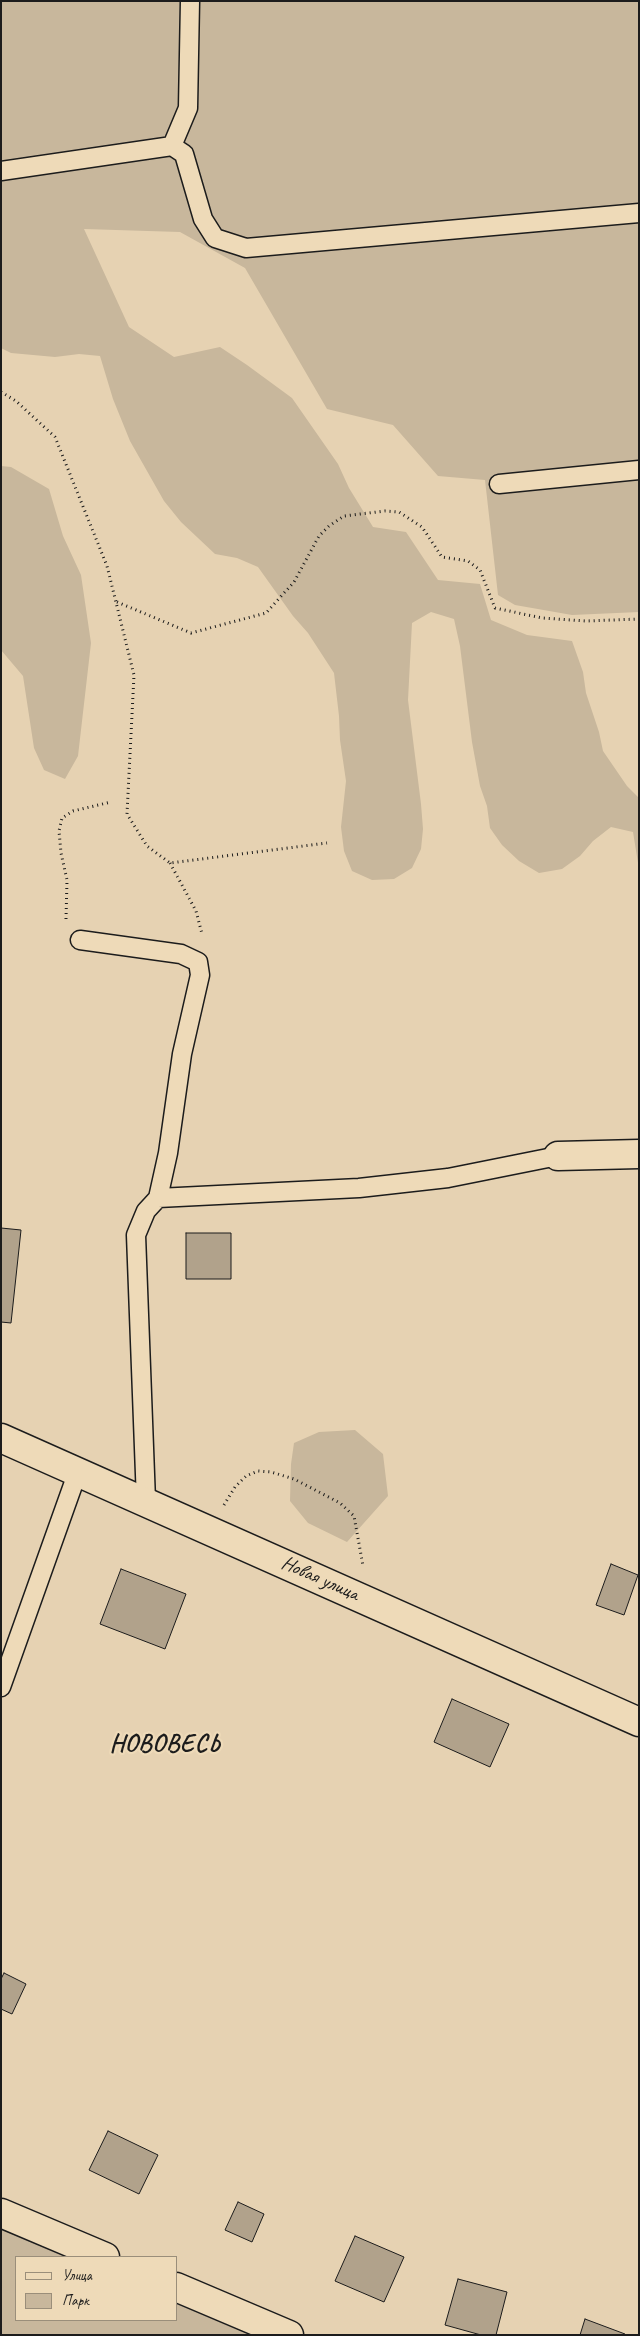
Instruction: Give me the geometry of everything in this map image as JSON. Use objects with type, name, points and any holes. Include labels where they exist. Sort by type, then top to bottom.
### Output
[{"type":"street","points":[[558,1156],[639,1154]]},
{"type":"street","name":"Новая улица","points":[[1,1438],[639,1722]]},
{"type":"street","points":[[1,2213],[103,2256]]},
{"type":"street","points":[[178,2288],[289,2335]]},
{"type":"lane","points":[[172,146],[188,108],[190,1]]},
{"type":"lane","points":[[1,171],[172,146],[184,154],[203,219],[215,238],[246,248],[639,213]]},
{"type":"lane","points":[[498,484],[639,470]]},
{"type":"lane","points":[[80,940],[181,954],[198,962],[200,975],[182,1054],[168,1153],[158,1198],[146,1212],[136,1235],[146,1501]]},
{"type":"lane","points":[[158,1198],[358,1188],[448,1178],[558,1156]]},
{"type":"lane","points":[[1,1687],[78,1471]]},
{"type":"path","points":[[1,392],[16,401],[55,437],[107,566],[134,676],[127,814],[147,846],[170,863],[196,911],[203,935],[198,962]]},
{"type":"path","points":[[116,602],[191,633],[266,613],[294,582],[319,536],[329,526],[344,516],[385,511],[399,512],[422,527],[442,557],[468,561],[480,570],[495,608],[542,618],[586,621],[639,619]]},
{"type":"path","points":[[80,940],[66,922],[67,880],[60,853],[59,831],[62,818],[73,810],[111,802]]},
{"type":"path","points":[[170,863],[327,843]]},
{"type":"path","points":[[212,1531],[235,1487],[246,1476],[258,1471],[271,1472],[294,1479],[340,1503],[354,1516],[369,1601]]},
{"type":"green space","points":[[1,1],[639,1],[639,612],[572,615],[515,605],[498,595],[485,480],[438,476],[393,425],[327,409],[245,268],[180,232],[84,229],[129,327],[174,357],[220,347],[247,365],[292,398],[338,464],[349,488],[373,527],[406,532],[438,580],[480,584],[491,620],[527,635],[572,641],[583,672],[586,693],[599,732],[603,751],[627,786],[639,798],[639,869],[633,832],[611,827],[593,841],[580,856],[562,869],[539,873],[519,861],[502,845],[490,828],[487,806],[480,786],[472,742],[460,646],[454,619],[431,612],[412,623],[408,700],[421,804],[423,829],[421,849],[412,868],[394,879],[372,880],[352,871],[344,851],[341,827],[346,781],[334,673],[308,633],[293,616],[258,567],[237,558],[215,554],[181,522],[164,501],[130,441],[113,399],[100,356],[79,354],[55,357],[11,353],[1,348]]},
{"type":"green space","points":[[1,466],[11,467],[49,489],[63,536],[81,575],[91,643],[78,756],[65,779],[44,770],[34,748],[23,676],[1,650]]},
{"type":"green space","points":[[355,1430],[383,1454],[388,1496],[347,1542],[308,1523],[290,1501],[291,1464],[294,1443],[319,1432]]},
{"type":"green space","points":[[1,2228],[67,2256],[15,2256],[15,2321],[178,2321],[178,2304],[249,2335],[1,2335]]},
{"type":"building","points":[[1,1228],[21,1230],[11,1323],[1,1322]]},
{"type":"building","points":[[186,1233],[231,1233],[231,1279],[186,1279]]},
{"type":"building","points":[[611,1564],[638,1575],[624,1615],[596,1605]]},
{"type":"building","points":[[121,1569],[186,1594],[165,1649],[100,1624]]},
{"type":"building","points":[[452,1699],[509,1724],[490,1767],[434,1742]]},
{"type":"building","points":[[4,1973],[26,1984],[12,2014],[1,2009],[1,1979]]},
{"type":"building","points":[[108,2131],[158,2155],[139,2194],[89,2170]]},
{"type":"building","points":[[238,2202],[264,2214],[252,2242],[225,2230]]},
{"type":"building","points":[[355,2236],[404,2257],[384,2302],[335,2281]]},
{"type":"building","points":[[458,2279],[507,2292],[496,2335],[481,2335],[445,2325]]},
{"type":"building","points":[[585,2319],[625,2334],[580,2335]]},
{"type":"district","name":"НОВОВЕСЬ","points":[[165,1744]]}]
